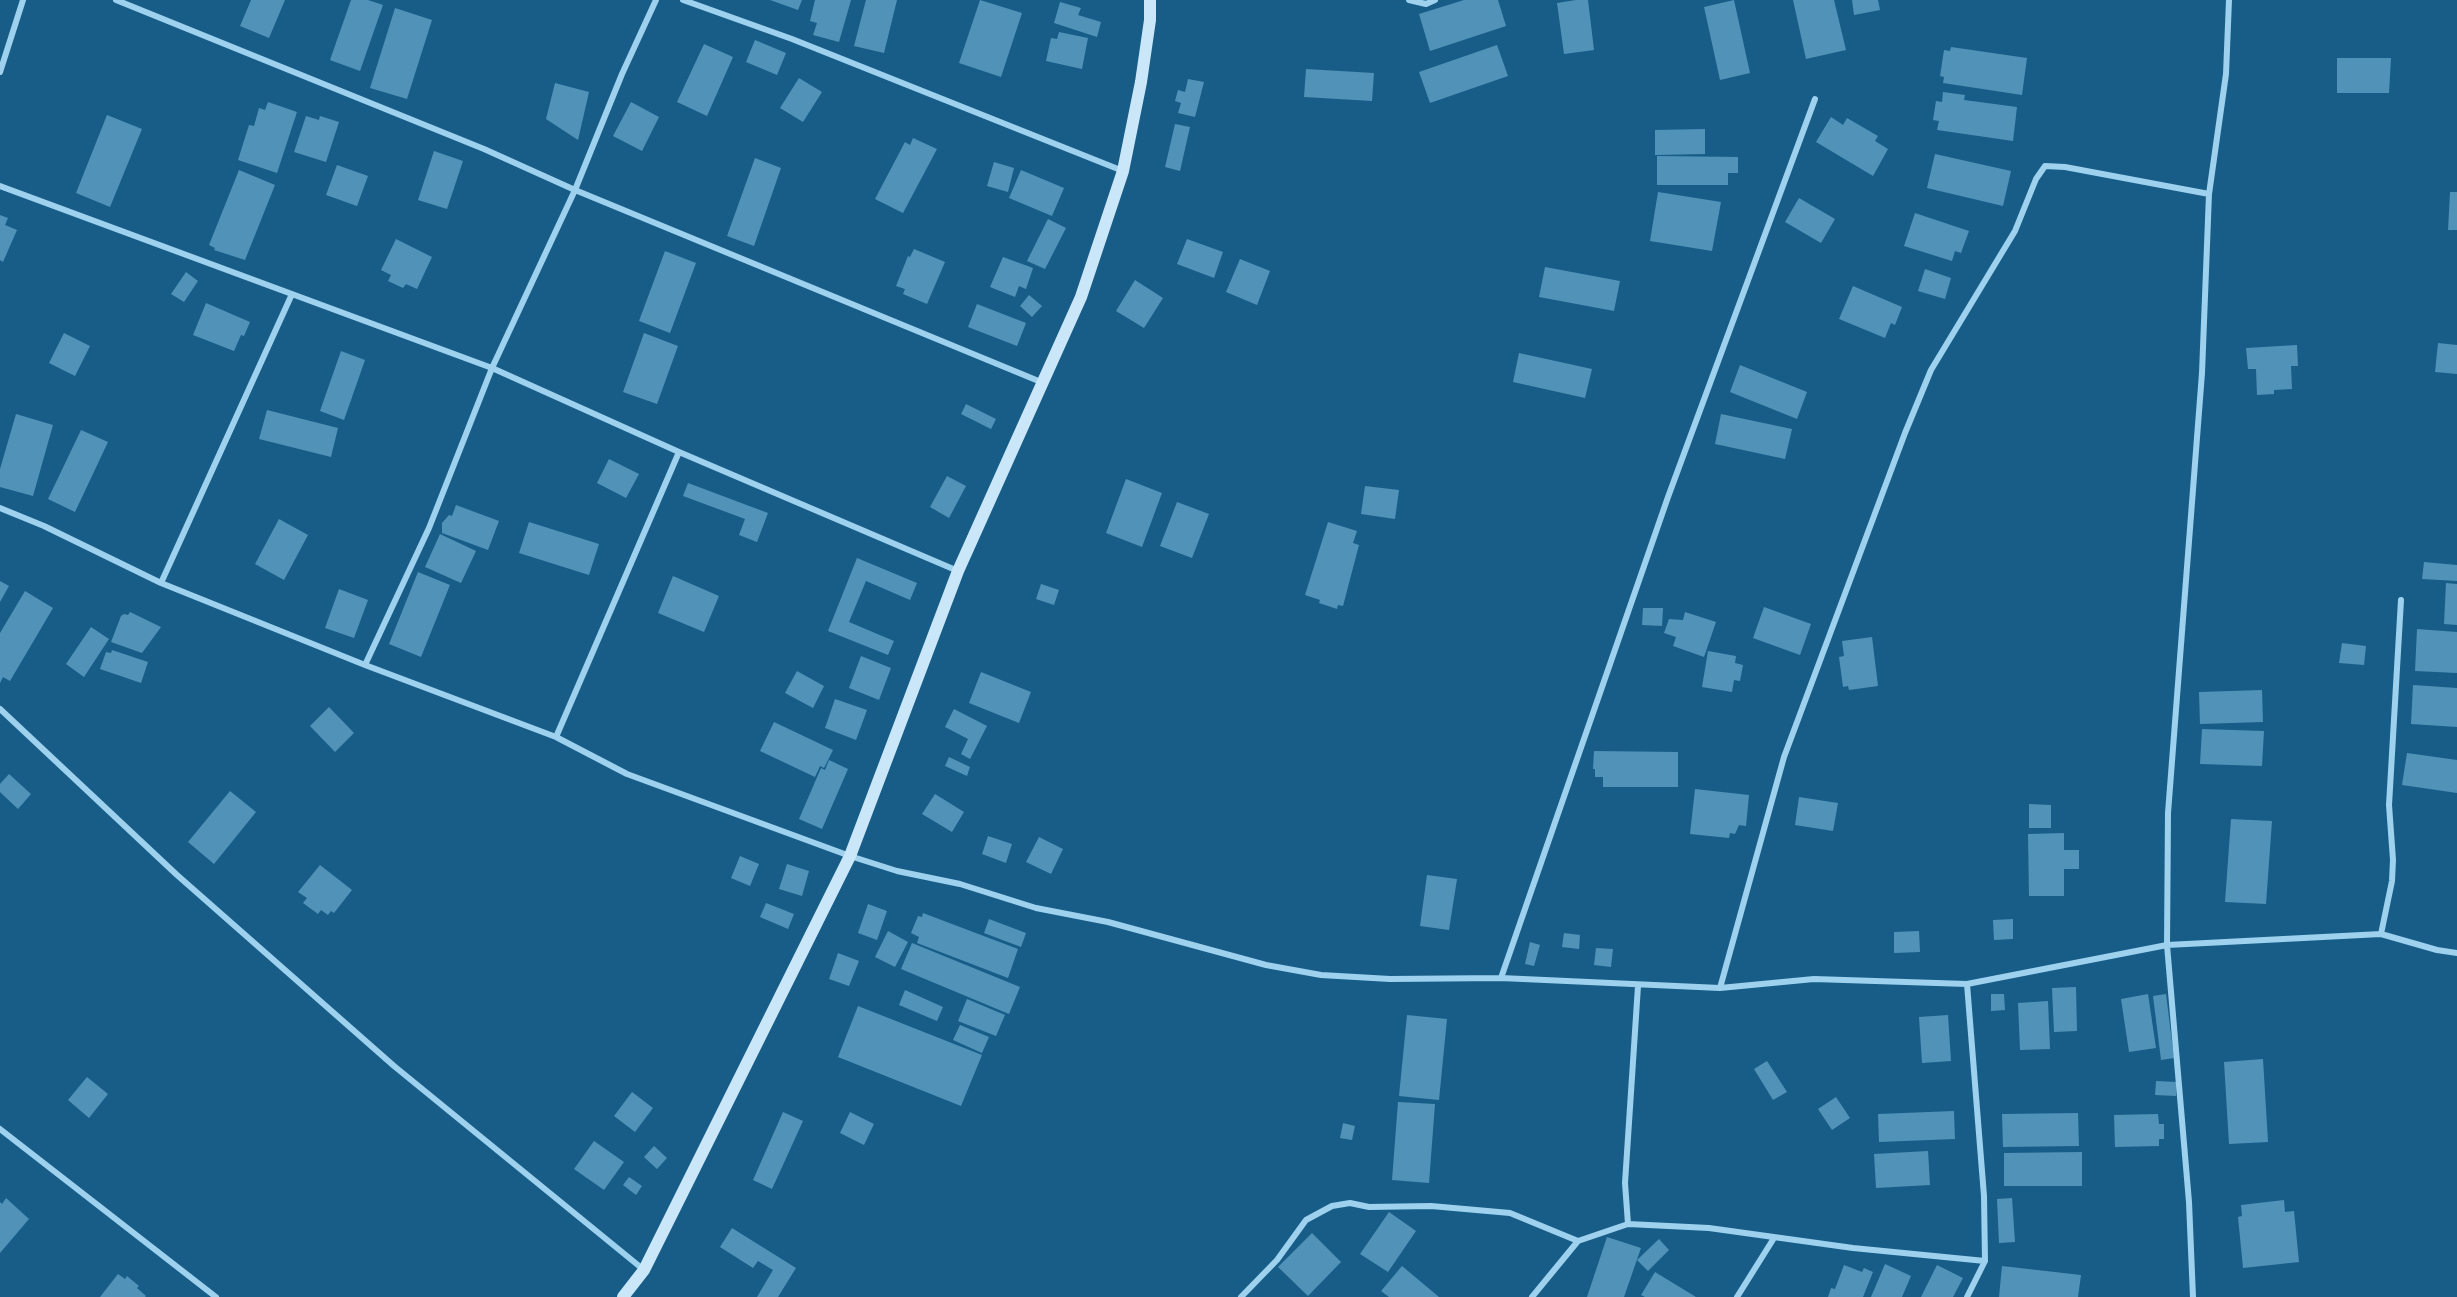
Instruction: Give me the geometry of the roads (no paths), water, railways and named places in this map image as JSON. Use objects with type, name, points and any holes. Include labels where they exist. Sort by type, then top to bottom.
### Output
[{"type":"street","points":[[0,72],[23,0]]},
{"type":"street","points":[[116,0],[484,149],[575,190],[1041,382]]},
{"type":"street","points":[[365,665],[429,528],[492,368],[575,190],[622,74],[656,0]]},
{"type":"street","points":[[683,0],[792,39],[1123,171]]},
{"type":"street","points":[[623,1297],[644,1270],[850,856],[958,571],[1081,297],[1123,171],[1141,82],[1150,20],[1150,0]]},
{"type":"street","points":[[1409,0],[1426,4],[1435,0]]},
{"type":"street","points":[[2193,1297],[2189,1202],[2167,945],[2168,813],[2202,373],[2209,194],[2226,74],[2229,0]]},
{"type":"street","points":[[1501,978],[1668,497],[1815,99]]},
{"type":"street","points":[[1720,988],[1784,758],[1905,433],[1930,370],[2015,231],[2036,179],[2045,166],[2065,167],[2209,194]]},
{"type":"street","points":[[0,186],[492,368],[679,452],[958,571]]},
{"type":"street","points":[[161,583],[291,294]]},
{"type":"street","points":[[556,737],[679,452]]},
{"type":"street","points":[[0,508],[44,526],[161,583],[365,665],[556,737],[627,774],[850,856],[897,871],[960,884],[1036,908],[1108,922],[1266,965],[1321,975],[1390,979],[1501,978],[1720,988],[1814,979],[1966,984],[2167,945],[2381,934],[2437,950],[2457,953]]},
{"type":"street","points":[[2381,934],[2392,881],[2389,805],[2401,600]]},
{"type":"street","points":[[0,709],[177,875],[394,1066],[644,1270]]},
{"type":"street","points":[[1966,984],[1984,1196],[1985,1261],[1967,1297]]},
{"type":"street","points":[[1628,1224],[1625,1183],[1638,986]]},
{"type":"street","points":[[0,1129],[216,1297]]},
{"type":"street","points":[[1240,1297],[1276,1260],[1306,1220],[1332,1206],[1350,1203],[1368,1207],[1431,1206],[1510,1213],[1578,1241]]},
{"type":"street","points":[[1532,1297],[1578,1241],[1628,1224],[1709,1228],[1898,1254],[1985,1261]]},
{"type":"street","points":[[1737,1297],[1774,1238]]}]
